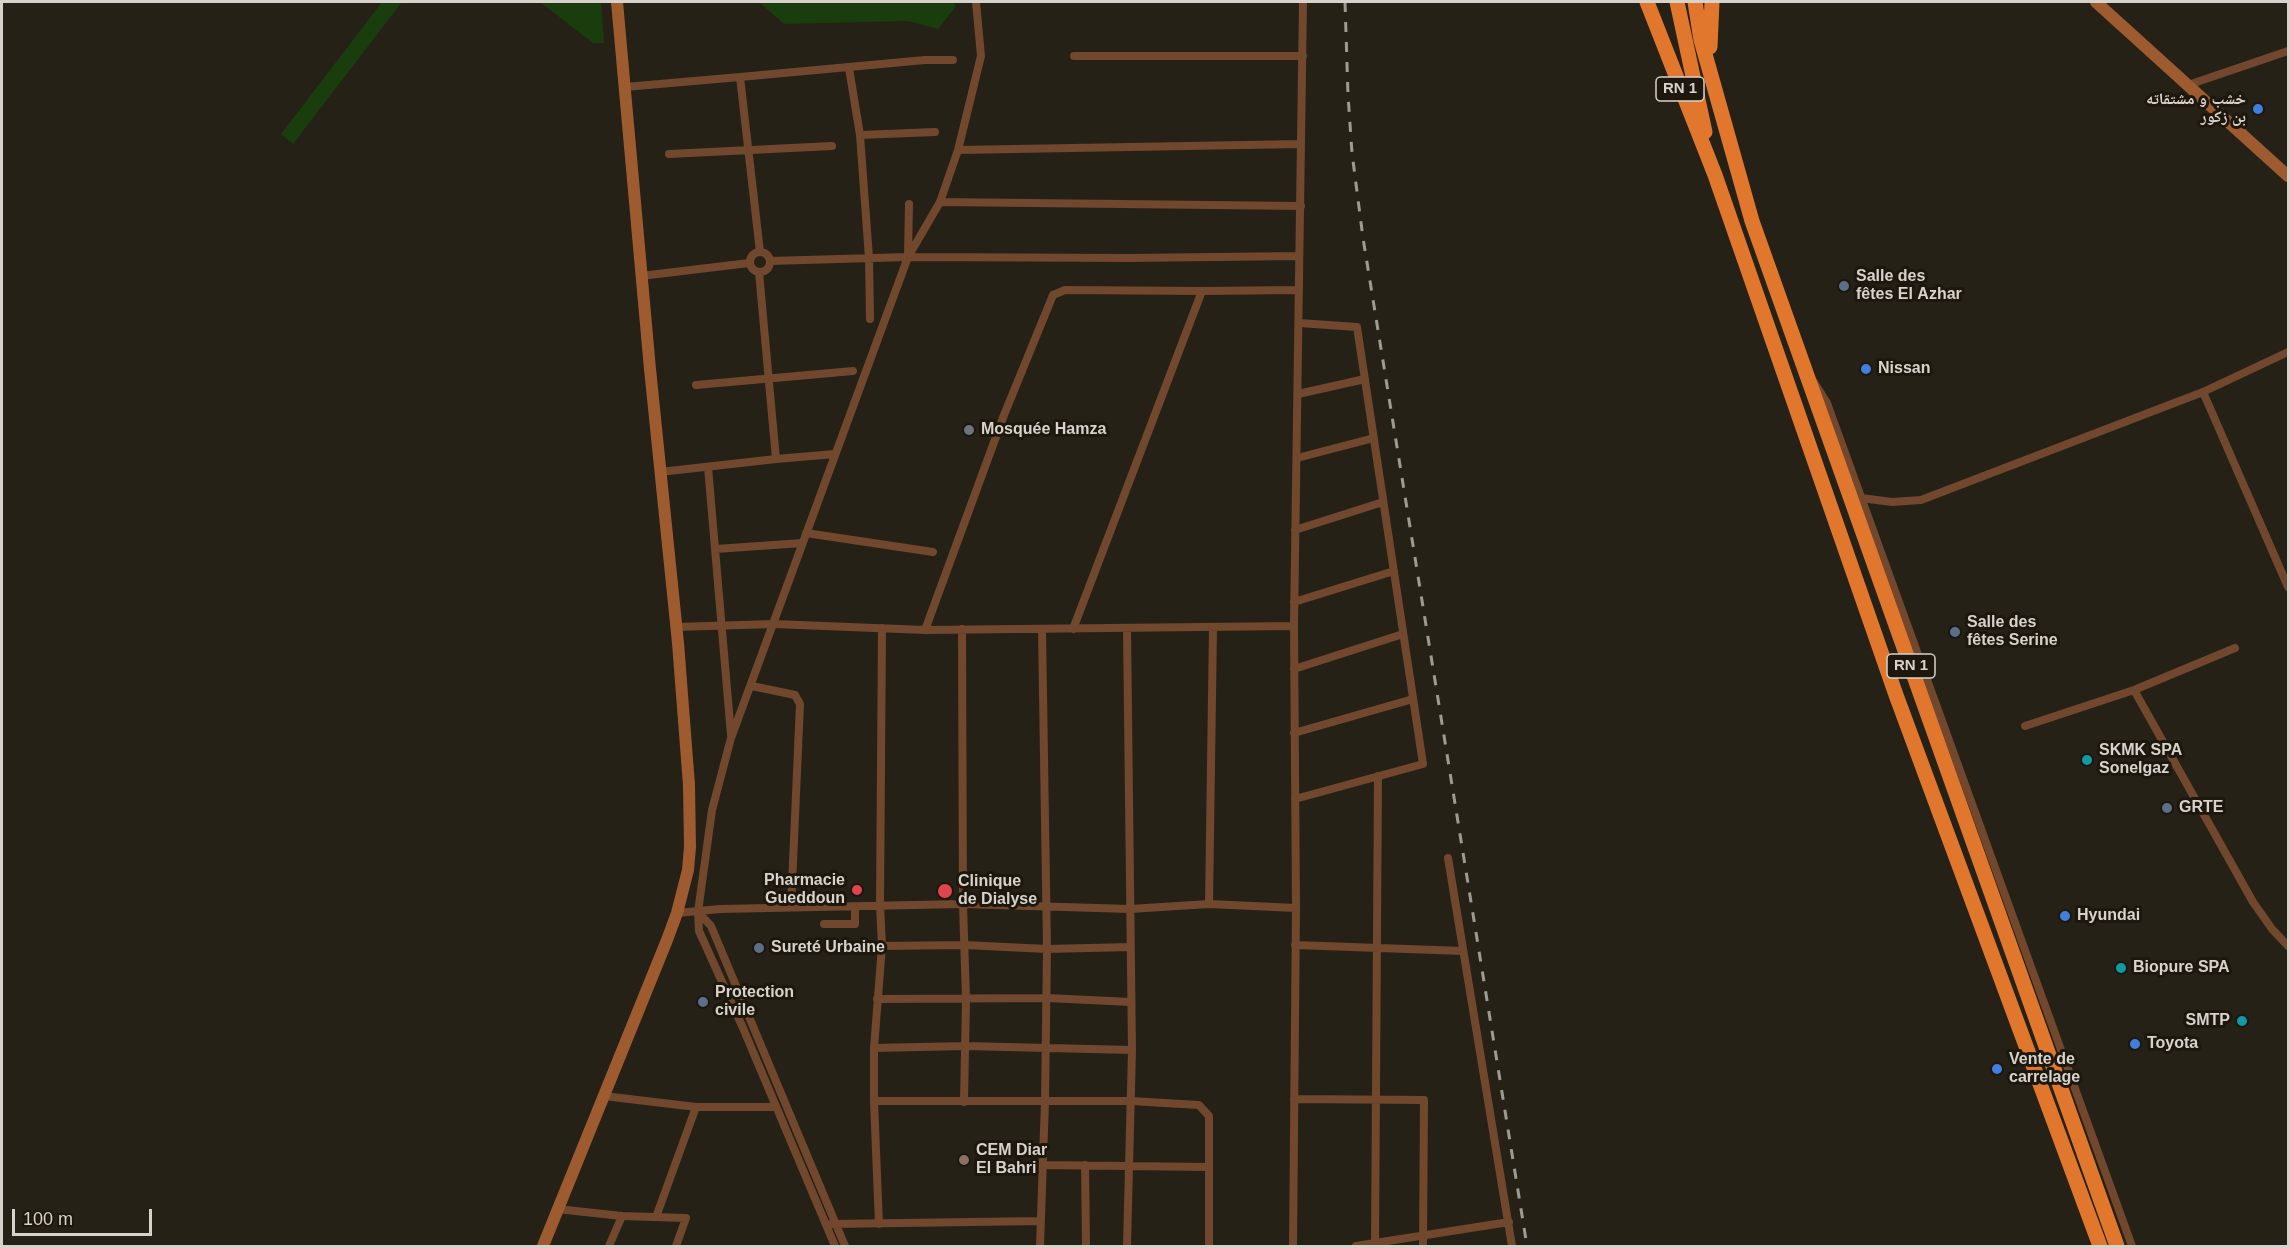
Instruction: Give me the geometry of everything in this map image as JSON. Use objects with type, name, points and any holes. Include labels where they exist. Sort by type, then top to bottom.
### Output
[{"type":"highway","name":"RN 1","points":[[1647,2],[1715,176],[1896,695],[2100,1246]]},
{"type":"highway","points":[[1677,2],[1715,176]]},
{"type":"highway","points":[[1695,2],[1701,40],[1716,95]]},
{"type":"highway","name":"RN 1","points":[[1712,2],[1710,46],[1716,95],[1752,221],[2117,1246]]},
{"type":"street","points":[[543,1246],[677,913],[688,870],[690,847],[689,785],[676,627],[641,276],[617,2]]},
{"type":"street","points":[[835,1246],[699,931],[698,912],[712,810],[731,738],[909,256],[940,202],[958,150],[981,56],[976,2]]},
{"type":"street","points":[[1293,1246],[1296,908],[1294,602],[1303,2]]},
{"type":"street","points":[[2096,2],[2289,176]]},
{"type":"street","points":[[2188,85],[2289,51]]},
{"type":"street","points":[[1074,56],[1303,57]]},
{"type":"street","points":[[625,87],[925,60],[953,60]]},
{"type":"street","points":[[849,68],[860,135],[869,258],[870,319]]},
{"type":"street","points":[[740,77],[760,252]]},
{"type":"street","points":[[860,135],[935,132]]},
{"type":"street","points":[[958,150],[1301,144]]},
{"type":"street","points":[[669,154],[832,146]]},
{"type":"street","points":[[940,202],[1301,206]]},
{"type":"street","points":[[909,204],[909,256]]},
{"type":"street","points":[[760,252],[768,256],[770,261]]},
{"type":"street","points":[[760,252],[751,256],[749,262],[753,270],[765,271],[770,261]]},
{"type":"street","points":[[770,261],[909,256],[1129,258],[1299,256]]},
{"type":"street","points":[[641,276],[749,262]]},
{"type":"street","points":[[759,272],[776,459]]},
{"type":"street","points":[[925,630],[1004,415],[1053,295],[1065,290],[1299,290]]},
{"type":"street","points":[[1073,629],[1202,291]]},
{"type":"street","points":[[1295,799],[1423,764],[1357,327],[1299,323]]},
{"type":"street","points":[[1861,498],[1892,502],[1921,500],[2203,392],[2289,352]]},
{"type":"street","points":[[1805,369],[1827,403],[2132,1246]]},
{"type":"street","points":[[696,385],[853,370]]},
{"type":"street","points":[[1298,394],[1365,379]]},
{"type":"street","points":[[2203,392],[2289,587]]},
{"type":"street","points":[[1297,458],[1374,438]]},
{"type":"street","points":[[660,472],[834,454]]},
{"type":"street","points":[[708,467],[731,738]]},
{"type":"street","points":[[1295,530],[1383,502]]},
{"type":"street","points":[[806,533],[933,552]]},
{"type":"street","points":[[716,549],[802,543]]},
{"type":"street","points":[[1294,602],[1394,571]]},
{"type":"street","points":[[676,627],[774,624],[925,630],[1294,626]]},
{"type":"street","points":[[1209,904],[1213,627]]},
{"type":"street","points":[[879,1224],[874,1048],[882,946],[880,905],[882,628]]},
{"type":"street","points":[[962,629],[963,904],[966,999],[964,1102]]},
{"type":"street","points":[[1040,1246],[1046,1102],[1047,998],[1042,629]]},
{"type":"street","points":[[1126,629],[1132,1050],[1127,1246]]},
{"type":"street","points":[[1294,669],[1403,634]]},
{"type":"street","points":[[2025,726],[2134,690],[2235,648]]},
{"type":"street","points":[[752,686],[795,695],[800,704],[791,907]]},
{"type":"street","points":[[2134,690],[2253,902],[2272,929],[2289,946]]},
{"type":"street","points":[[1294,733],[1413,699]]},
{"type":"street","points":[[1375,1245],[1378,776]]},
{"type":"street","points":[[1448,858],[1512,1246]]},
{"type":"street","points":[[677,913],[791,907],[963,904],[1130,909],[1209,904],[1296,908]]},
{"type":"street","points":[[824,924],[855,924],[855,907]]},
{"type":"street","points":[[698,912],[711,926],[845,1246]]},
{"type":"street","points":[[882,946],[964,945],[1047,949],[1131,947]]},
{"type":"street","points":[[1295,945],[1463,951]]},
{"type":"street","points":[[877,999],[1047,998],[1131,1002]]},
{"type":"street","points":[[874,1048],[965,1046],[1132,1050]]},
{"type":"street","points":[[604,1096],[696,1107],[776,1107]]},
{"type":"street","points":[[1294,1099],[1424,1100],[1422,1242]]},
{"type":"street","points":[[874,1101],[1131,1101],[1199,1105],[1209,1116],[1209,1246]]},
{"type":"street","points":[[656,1217],[696,1107]]},
{"type":"street","points":[[1043,1165],[1209,1167]]},
{"type":"street","points":[[1085,1165],[1086,1246]]},
{"type":"street","points":[[557,1209],[622,1216],[686,1218],[676,1246]]},
{"type":"street","points":[[609,1246],[622,1216]]},
{"type":"street","points":[[825,1223],[836,1225],[1041,1221]]},
{"type":"street","points":[[1356,1246],[1422,1242],[1509,1222]]},
{"type":"green space","points":[[382,2],[402,2],[293,144],[281,134]]},
{"type":"green space","points":[[540,2],[601,2],[604,43],[593,43]]},
{"type":"green space","points":[[759,2],[953,2],[956,6],[938,29],[908,21],[784,24]]},
{"type":"railway","points":[[1345,2],[1352,153],[1363,238],[1527,1246]]},
{"type":"place","name":"خشب و مشتقاته بن زكور","points":[[2258,109]]},
{"type":"place","name":"Salle des fêtes El Azhar","points":[[1844,286]]},
{"type":"place","name":"Nissan","points":[[1866,369]]},
{"type":"place","name":"Mosquée Hamza","points":[[969,430]]},
{"type":"place","name":"Salle des fêtes Serine","points":[[1955,632]]},
{"type":"place","name":"SKMK SPA Sonelgaz","points":[[2087,760]]},
{"type":"place","name":"GRTE","points":[[2167,808]]},
{"type":"place","name":"Pharmacie Gueddoun","points":[[857,890]]},
{"type":"place","name":"Clinique de Dialyse","points":[[945,891]]},
{"type":"place","name":"Hyundai","points":[[2065,916]]},
{"type":"place","name":"Sureté Urbaine","points":[[759,948]]},
{"type":"place","name":"Biopure SPA","points":[[2121,968]]},
{"type":"place","name":"Protection civile","points":[[703,1002]]},
{"type":"place","name":"SMTP","points":[[2242,1021]]},
{"type":"place","name":"Toyota","points":[[2135,1044]]},
{"type":"place","name":"Vente de carrelage","points":[[1997,1069]]},
{"type":"place","name":"CEM Diar El Bahri","points":[[964,1160]]}]
